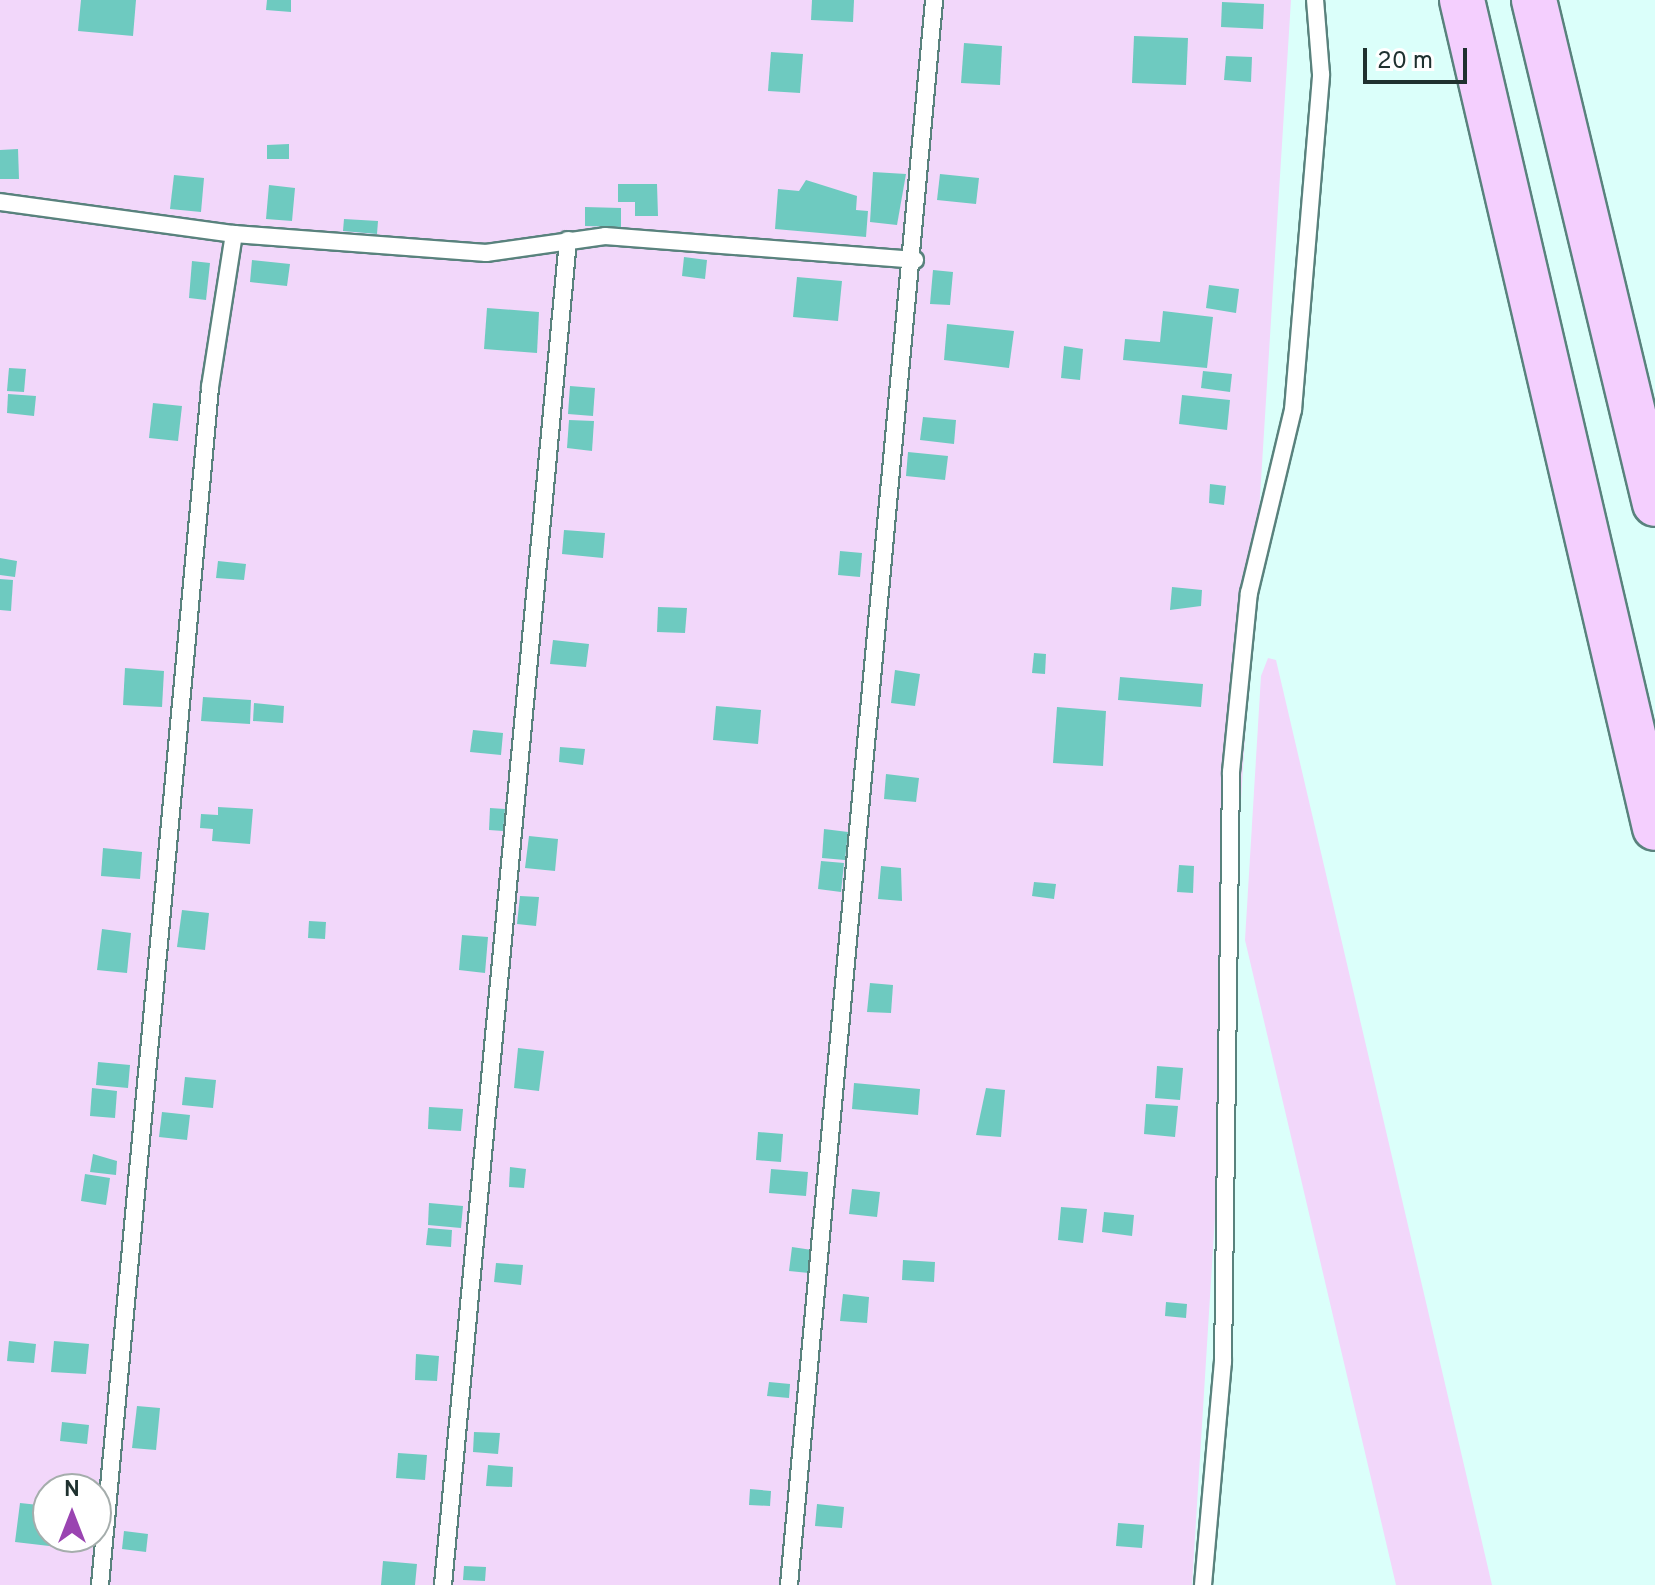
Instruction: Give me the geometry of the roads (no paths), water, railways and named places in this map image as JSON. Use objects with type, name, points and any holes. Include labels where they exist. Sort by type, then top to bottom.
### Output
[{"type":"highway","points":[[1462,0],[1655,828]]},
{"type":"highway","points":[[1534,0],[1655,504]]},
{"type":"lane","points":[[789,1585],[892,443],[915,260],[934,0]]},
{"type":"lane","points":[[1203,1585],[1223,1362],[1231,772],[1249,593],[1293,410],[1321,74],[1315,0]]},
{"type":"lane","points":[[0,202],[234,234],[486,253],[605,236],[915,260]]},
{"type":"lane","points":[[100,1585],[210,387],[234,234]]},
{"type":"lane","points":[[443,1585],[568,240]]}]
